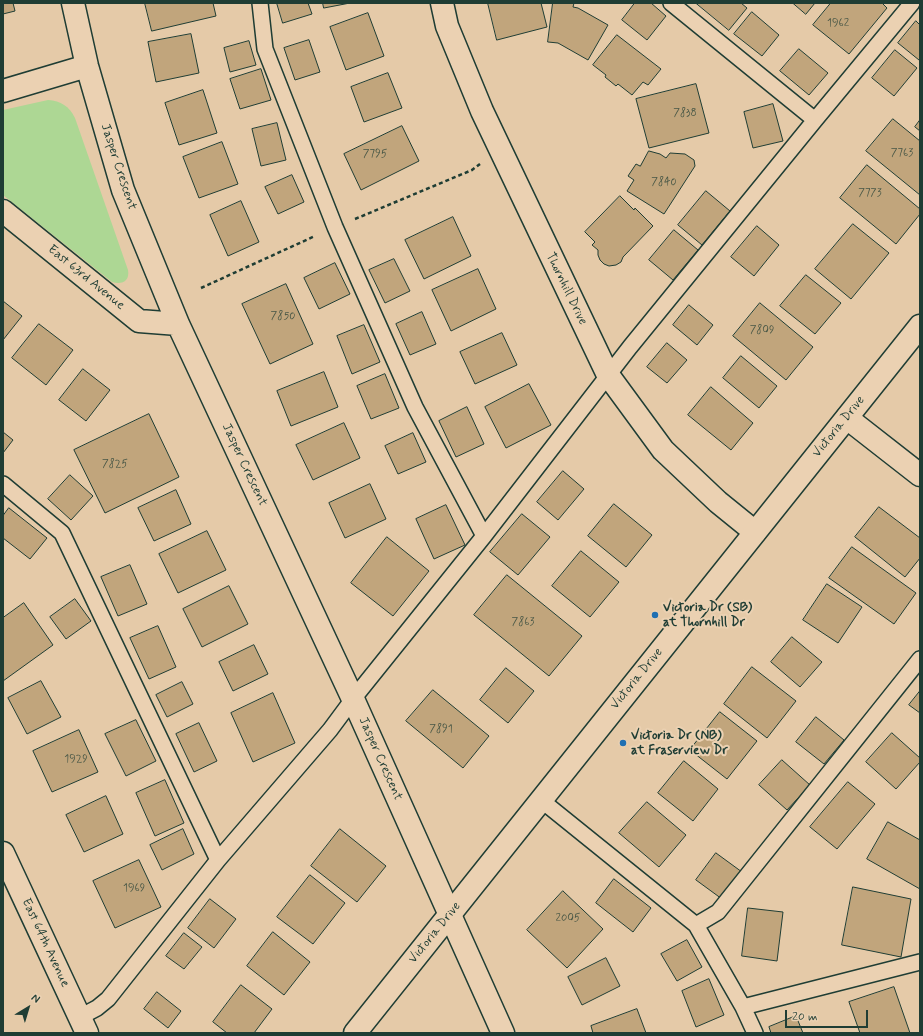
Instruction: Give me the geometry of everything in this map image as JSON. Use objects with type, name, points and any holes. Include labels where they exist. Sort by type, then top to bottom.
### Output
[{"type":"street","name":"Jasper Crescent","points":[[73,3],[87,66],[123,190],[178,324],[352,699],[503,1033]]},
{"type":"street","name":"Thornhill Drive","points":[[442,3],[447,26],[482,111],[608,375],[663,450],[718,502],[755,532]]},
{"type":"street","points":[[3,90],[87,66]]},
{"type":"street","name":"East 63rd Avenue","points":[[3,211],[139,321],[178,324]]},
{"type":"street","name":"Victoria Drive","points":[[354,1033],[920,326]]},
{"type":"street","points":[[847,418],[920,475]]},
{"type":"street","name":"East 64th Avenue","points":[[3,853],[83,1025]]},
{"type":"lane","points":[[260,3],[265,49],[336,226],[415,407],[484,536]]},
{"type":"lane","points":[[671,3],[815,120]]},
{"type":"lane","points":[[83,1025],[97,1008],[108,999],[218,860],[330,730],[352,699],[484,536],[608,375],[912,3]]},
{"type":"lane","points":[[3,484],[62,533],[218,860]]},
{"type":"lane","points":[[696,926],[718,912],[920,659]]},
{"type":"lane","points":[[541,800],[696,926],[743,1007],[755,1033]]},
{"type":"lane","points":[[743,1007],[920,962]]},
{"type":"green space","points":[[48,100],[57,102],[67,107],[75,118],[128,270],[128,277],[122,282],[112,282],[3,195],[3,110]]},
{"type":"building","points":[[3,3],[13,3],[15,11],[3,14]]},
{"type":"building","points":[[145,3],[213,3],[216,16],[152,31]]},
{"type":"building","points":[[277,3],[308,3],[312,14],[283,23]]},
{"type":"building","points":[[323,3],[350,3],[324,8]]},
{"type":"building","points":[[488,3],[541,3],[547,27],[497,40]]},
{"type":"building","points":[[553,3],[574,3],[573,7],[578,8],[608,25],[588,60],[558,43],[548,42]]},
{"type":"building","points":[[635,3],[651,3],[666,16],[647,40],[622,20]]},
{"type":"building","points":[[696,3],[741,3],[747,8],[729,30]]},
{"type":"building","points":[[793,3],[815,3],[806,14]]},
{"type":"building","points":[[831,3],[882,3],[887,8],[849,54],[813,25]]},
{"type":"building","points":[[752,12],[779,35],[762,56],[734,34]]},
{"type":"building","points":[[368,13],[384,56],[346,70],[330,27]]},
{"type":"building","points":[[916,21],[920,25],[919,60],[898,43]]},
{"type":"building","points":[[191,34],[199,73],[156,82],[148,42]]},
{"type":"building","points":[[617,35],[661,69],[648,85],[643,82],[632,95],[618,84],[616,86],[605,77],[606,75],[593,65]]},
{"type":"building","points":[[309,40],[320,72],[295,80],[284,48]]},
{"type":"building","points":[[249,41],[256,65],[230,72],[224,48]]},
{"type":"building","points":[[799,49],[828,73],[809,95],[780,71]]},
{"type":"building","points":[[895,50],[917,68],[894,96],[872,78]]},
{"type":"building","points":[[261,69],[271,100],[240,109],[230,79]]},
{"type":"building","points":[[388,73],[402,108],[364,122],[351,87]]},
{"type":"building","points":[[696,84],[709,133],[649,148],[636,99]]},
{"type":"building","points":[[203,90],[217,133],[179,145],[165,103]]},
{"type":"building","points":[[773,104],[783,141],[753,148],[744,112]]},
{"type":"building","points":[[893,119],[920,141],[920,195],[866,151]]},
{"type":"building","points":[[920,120],[920,131],[915,127]]},
{"type":"building","points":[[277,123],[286,160],[261,166],[252,129]]},
{"type":"building","points":[[402,126],[419,161],[361,190],[344,154]]},
{"type":"building","points":[[222,142],[238,184],[199,198],[183,157]]},
{"type":"building","points":[[649,151],[660,154],[666,158],[670,153],[685,154],[694,160],[695,166],[664,214],[627,191],[634,180],[628,176],[636,164],[640,166]]},
{"type":"building","points":[[867,165],[920,209],[920,214],[896,244],[840,198]]},
{"type":"building","points":[[292,175],[304,202],[278,214],[265,187]]},
{"type":"building","points":[[706,191],[730,211],[702,245],[678,225]]},
{"type":"building","points":[[620,196],[634,210],[635,208],[653,226],[623,257],[621,262],[616,265],[609,266],[600,260],[598,250],[592,245],[595,242],[585,232]]},
{"type":"building","points":[[241,201],[259,242],[228,256],[210,215]]},
{"type":"building","points":[[453,217],[471,256],[424,279],[405,240]]},
{"type":"building","points":[[853,224],[889,253],[851,299],[815,269]]},
{"type":"building","points":[[757,226],[779,245],[754,276],[731,257]]},
{"type":"building","points":[[674,230],[698,250],[673,280],[649,260]]},
{"type":"building","points":[[394,259],[410,291],[385,303],[369,270]]},
{"type":"building","points":[[335,263],[350,294],[319,309],[304,278]]},
{"type":"building","points":[[478,269],[496,309],[451,331],[432,290]]},
{"type":"building","points":[[806,275],[841,303],[815,334],[780,306]]},
{"type":"building","points":[[286,284],[313,344],[270,364],[242,304]]},
{"type":"building","points":[[3,301],[22,316],[3,340]]},
{"type":"building","points":[[760,303],[813,347],[786,380],[733,336]]},
{"type":"building","points":[[689,305],[713,325],[697,345],[673,325]]},
{"type":"building","points":[[422,312],[436,344],[410,355],[396,324]]},
{"type":"building","points":[[39,324],[73,350],[46,385],[12,358]]},
{"type":"building","points":[[364,325],[380,362],[352,374],[337,336]]},
{"type":"building","points":[[502,333],[517,365],[475,384],[460,352]]},
{"type":"building","points":[[667,343],[687,360],[667,383],[647,367]]},
{"type":"building","points":[[741,356],[777,386],[759,408],[723,378]]},
{"type":"building","points":[[83,369],[110,390],[86,421],[59,400]]},
{"type":"building","points":[[324,372],[338,407],[291,426],[277,391]]},
{"type":"building","points":[[385,374],[399,408],[371,419],[357,386]]},
{"type":"building","points":[[529,384],[551,425],[506,448],[485,407]]},
{"type":"building","points":[[711,387],[753,423],[731,450],[688,415]]},
{"type":"building","points":[[467,407],[484,444],[456,457],[439,421]]},
{"type":"building","points":[[149,414],[179,477],[105,513],[74,450]]},
{"type":"building","points":[[344,423],[360,458],[313,480],[296,445]]},
{"type":"building","points":[[3,432],[13,440],[3,453]]},
{"type":"building","points":[[413,433],[426,462],[398,474],[385,446]]},
{"type":"building","points":[[563,471],[584,489],[558,520],[537,502]]},
{"type":"building","points":[[70,475],[93,496],[71,520],[48,499]]},
{"type":"building","points":[[370,484],[386,519],[345,538],[329,503]]},
{"type":"building","points":[[176,490],[191,524],[154,541],[138,508]]},
{"type":"building","points":[[614,504],[652,535],[626,567],[588,536]]},
{"type":"building","points":[[446,505],[465,545],[434,559],[416,519]]},
{"type":"building","points":[[879,507],[920,538],[920,558],[905,577],[855,537]]},
{"type":"building","points":[[9,508],[47,538],[30,559],[3,538],[3,516]]},
{"type":"building","points":[[522,514],[550,537],[518,575],[490,552]]},
{"type":"building","points":[[207,531],[226,570],[178,593],[159,554]]},
{"type":"building","points":[[387,537],[429,571],[393,616],[351,583]]},
{"type":"building","points":[[852,547],[916,593],[894,624],[829,578]]},
{"type":"building","points":[[581,551],[619,582],[590,617],[552,586]]},
{"type":"building","points":[[130,565],[147,604],[118,616],[101,577]]},
{"type":"building","points":[[507,575],[582,636],[549,676],[474,615]]},
{"type":"building","points":[[827,584],[862,607],[838,643],[803,620]]},
{"type":"building","points":[[229,586],[248,624],[202,647],[183,609]]},
{"type":"building","points":[[75,599],[91,621],[66,639],[50,617]]},
{"type":"building","points":[[24,603],[53,645],[3,681],[3,618]]},
{"type":"building","points":[[158,626],[176,667],[149,679],[130,638]]},
{"type":"building","points":[[792,637],[822,662],[800,687],[771,662]]},
{"type":"building","points":[[254,645],[268,674],[233,691],[219,662]]},
{"type":"building","points":[[752,667],[796,701],[767,738],[724,704]]},
{"type":"building","points":[[506,668],[534,691],[508,723],[480,700]]},
{"type":"building","points":[[41,681],[61,717],[27,734],[8,698]]},
{"type":"building","points":[[182,682],[193,704],[167,717],[156,695]]},
{"type":"building","points":[[433,690],[489,736],[463,768],[406,721]]},
{"type":"building","points":[[920,691],[920,713],[909,705]]},
{"type":"building","points":[[273,693],[295,743],[253,762],[231,713]]},
{"type":"building","points":[[720,712],[757,741],[727,779],[690,750]]},
{"type":"building","points":[[816,717],[844,740],[824,764],[796,742]]},
{"type":"building","points":[[136,720],[156,761],[126,776],[105,734]]},
{"type":"building","points":[[199,723],[217,761],[194,772],[176,734]]},
{"type":"building","points":[[79,730],[98,772],[52,792],[33,751]]},
{"type":"building","points":[[892,733],[920,758],[920,762],[896,789],[866,762]]},
{"type":"building","points":[[782,760],[810,785],[787,810],[759,785]]},
{"type":"building","points":[[684,761],[718,789],[693,821],[658,793]]},
{"type":"building","points":[[165,780],[184,823],[155,836],[136,793]]},
{"type":"building","points":[[848,782],[875,804],[837,849],[810,827]]},
{"type":"building","points":[[106,796],[123,834],[84,852],[66,815]]},
{"type":"building","points":[[647,802],[686,835],[659,867],[619,833]]},
{"type":"building","points":[[888,822],[920,840],[920,889],[867,859]]},
{"type":"building","points":[[183,829],[194,854],[162,870],[150,845]]},
{"type":"building","points":[[340,829],[386,866],[357,902],[311,866]]},
{"type":"building","points":[[716,853],[742,872],[722,899],[696,880]]},
{"type":"building","points":[[139,860],[161,907],[115,928],[93,881]]},
{"type":"building","points":[[310,875],[345,903],[313,944],[277,917]]},
{"type":"building","points":[[614,879],[651,908],[633,932],[596,903]]},
{"type":"building","points":[[853,887],[911,899],[901,957],[842,945]]},
{"type":"building","points":[[563,891],[603,929],[567,968],[527,930]]},
{"type":"building","points":[[210,899],[236,919],[214,948],[188,928]]},
{"type":"building","points":[[748,908],[783,912],[777,961],[742,956]]},
{"type":"building","points":[[273,932],[310,962],[284,995],[247,966]]},
{"type":"building","points":[[184,933],[202,947],[184,969],[166,956]]},
{"type":"building","points":[[687,940],[702,967],[677,981],[661,954]]},
{"type":"building","points":[[606,958],[620,986],[582,1005],[568,977]]},
{"type":"building","points":[[709,979],[724,1015],[696,1027],[682,991]]},
{"type":"building","points":[[241,985],[272,1009],[254,1033],[227,1033],[213,1022]]},
{"type":"building","points":[[894,987],[910,1033],[860,1033],[849,1002]]},
{"type":"building","points":[[157,992],[181,1011],[168,1028],[144,1009]]},
{"type":"building","points":[[637,1009],[646,1033],[593,1033],[591,1026]]},
{"type":"building","points":[[796,1016],[803,1033],[771,1033],[769,1027]]},
{"type":"place","name":"Victoria Dr (SB) at Thornhill Dr","points":[[655,615]]},
{"type":"place","name":"Victoria Dr (NB) at Fraserview Dr","points":[[623,743]]}]
